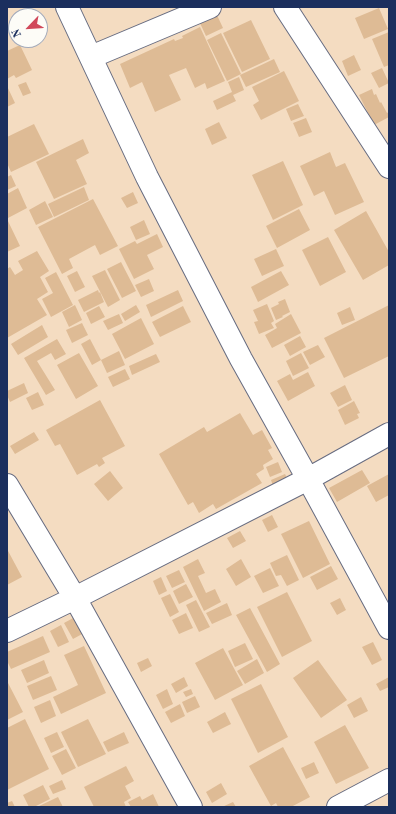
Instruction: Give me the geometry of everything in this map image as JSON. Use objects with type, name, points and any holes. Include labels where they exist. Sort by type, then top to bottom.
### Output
[{"type":"street","points":[[67,7],[147,177],[190,262],[241,359],[389,628]]},
{"type":"street","points":[[91,57],[210,7]]},
{"type":"street","points":[[285,7],[389,167]]},
{"type":"street","points":[[7,631],[76,598],[308,479],[389,434]]},
{"type":"street","points":[[7,485],[76,598],[191,807]]},
{"type":"street","points":[[338,807],[389,780]]},
{"type":"building","points":[[379,8],[388,29],[364,39],[355,18]]},
{"type":"building","points":[[216,13],[223,28],[206,36],[199,21]]},
{"type":"building","points":[[251,20],[270,59],[242,72],[223,33]]},
{"type":"building","points":[[200,27],[225,81],[207,89],[205,83],[195,88],[186,68],[169,75],[181,100],[155,112],[142,82],[130,88],[120,64],[174,39],[175,41],[183,38],[182,36]]},
{"type":"building","points":[[389,32],[389,65],[384,67],[372,39]]},
{"type":"building","points":[[221,33],[241,74],[227,81],[207,40]]},
{"type":"building","points":[[14,48],[21,48],[32,70],[16,78],[14,75],[7,79],[7,51]]},
{"type":"building","points":[[354,55],[361,70],[348,76],[342,61]]},
{"type":"building","points":[[274,59],[280,72],[246,87],[240,75]]},
{"type":"building","points":[[382,68],[389,83],[379,88],[371,73]]},
{"type":"building","points":[[284,71],[299,101],[261,120],[253,105],[259,101],[252,87]]},
{"type":"building","points":[[239,77],[244,90],[233,95],[236,101],[217,110],[213,101],[232,92],[228,82]]},
{"type":"building","points":[[26,82],[31,93],[23,96],[18,85]]},
{"type":"building","points":[[7,86],[15,103],[7,107]]},
{"type":"building","points":[[372,89],[374,95],[376,94],[387,113],[389,112],[389,117],[374,125],[359,95]]},
{"type":"building","points":[[298,104],[304,116],[291,121],[286,109]]},
{"type":"building","points":[[306,118],[312,132],[299,137],[293,123]]},
{"type":"building","points":[[219,122],[227,138],[212,145],[205,129]]},
{"type":"building","points":[[34,124],[49,154],[11,172],[7,163],[7,137]]},
{"type":"building","points":[[83,139],[89,153],[76,160],[87,184],[54,199],[36,162]]},
{"type":"building","points":[[330,152],[336,167],[345,163],[364,202],[335,215],[324,191],[314,196],[300,166]]},
{"type":"building","points":[[283,161],[303,205],[273,220],[252,175]]},
{"type":"building","points":[[11,175],[16,186],[7,190],[7,177]]},
{"type":"building","points":[[84,187],[89,200],[54,217],[48,204]]},
{"type":"building","points":[[18,188],[27,208],[8,218],[7,194]]},
{"type":"building","points":[[133,192],[138,203],[127,208],[121,198]]},
{"type":"building","points":[[93,199],[118,246],[100,255],[95,245],[69,259],[73,268],[62,274],[38,227]]},
{"type":"building","points":[[45,201],[53,217],[36,225],[29,210]]},
{"type":"building","points":[[299,209],[310,230],[277,248],[266,226]]},
{"type":"building","points":[[366,211],[389,252],[389,265],[363,280],[334,230]]},
{"type":"building","points":[[7,219],[20,246],[7,252]]},
{"type":"building","points":[[144,220],[150,234],[136,240],[130,227]]},
{"type":"building","points":[[157,234],[163,247],[147,255],[154,269],[134,279],[119,249],[135,241],[137,244]]},
{"type":"building","points":[[328,237],[346,272],[320,286],[302,250]]},
{"type":"building","points":[[276,249],[284,266],[262,276],[254,259]]},
{"type":"building","points":[[37,251],[49,271],[40,277],[48,292],[37,299],[47,315],[7,338],[7,269],[10,267],[15,275],[23,270],[18,261]]},
{"type":"building","points":[[121,262],[136,291],[122,298],[107,269]]},
{"type":"building","points":[[105,270],[120,300],[108,307],[92,276]]},
{"type":"building","points":[[77,271],[85,287],[75,292],[67,276]]},
{"type":"building","points":[[281,271],[289,285],[258,302],[251,287]]},
{"type":"building","points":[[56,272],[73,305],[51,317],[42,299],[53,293],[45,278]]},
{"type":"building","points":[[149,279],[154,291],[141,297],[135,285]]},
{"type":"building","points":[[98,290],[104,302],[84,312],[78,300]]},
{"type":"building","points":[[178,290],[183,301],[151,317],[146,305]]},
{"type":"building","points":[[285,299],[290,312],[276,320],[271,308],[279,304],[278,302]]},
{"type":"building","points":[[267,304],[274,321],[271,323],[274,328],[259,334],[254,322],[258,321],[253,310]]},
{"type":"building","points":[[75,305],[82,320],[69,327],[62,312]]},
{"type":"building","points":[[136,305],[140,312],[125,321],[121,314]]},
{"type":"building","points":[[389,305],[389,356],[344,378],[324,338]]},
{"type":"building","points":[[99,306],[105,317],[91,324],[86,313]]},
{"type":"building","points":[[183,306],[191,322],[160,337],[152,322]]},
{"type":"building","points":[[350,307],[355,320],[342,325],[337,313]]},
{"type":"building","points":[[119,314],[123,323],[108,330],[103,321]]},
{"type":"building","points":[[291,314],[301,333],[272,348],[265,335],[277,328],[275,324]]},
{"type":"building","points":[[141,318],[154,344],[125,359],[112,334]]},
{"type":"building","points":[[82,323],[88,335],[72,343],[66,330]]},
{"type":"building","points":[[42,325],[48,337],[18,355],[11,344]]},
{"type":"building","points":[[300,336],[306,347],[290,356],[284,345]]},
{"type":"building","points":[[57,339],[66,354],[55,360],[51,353],[37,361],[55,390],[46,395],[24,358]]},
{"type":"building","points":[[90,339],[101,360],[92,365],[81,344]]},
{"type":"building","points":[[318,345],[325,357],[310,365],[303,352]]},
{"type":"building","points":[[119,351],[125,365],[107,373],[101,360]]},
{"type":"building","points":[[79,353],[98,386],[76,399],[57,365]]},
{"type":"building","points":[[301,353],[309,368],[293,376],[286,361]]},
{"type":"building","points":[[156,354],[160,362],[132,375],[129,366]]},
{"type":"building","points":[[125,369],[130,379],[113,387],[108,377]]},
{"type":"building","points":[[308,372],[315,386],[288,401],[277,381],[290,374],[293,380]]},
{"type":"building","points":[[24,383],[28,393],[10,402],[7,391]]},
{"type":"building","points":[[345,385],[352,400],[338,407],[330,393]]},
{"type":"building","points":[[38,392],[44,405],[32,410],[26,398]]},
{"type":"building","points":[[100,400],[125,446],[102,458],[105,463],[99,467],[97,464],[77,475],[60,444],[55,446],[46,430]]},
{"type":"building","points":[[354,401],[360,413],[357,414],[359,418],[345,425],[338,410]]},
{"type":"building","points":[[240,413],[253,435],[262,430],[272,448],[268,450],[273,459],[263,465],[264,469],[256,474],[262,483],[216,509],[213,504],[199,513],[193,502],[188,505],[159,454],[204,427],[207,432]]},
{"type":"building","points":[[34,432],[39,440],[15,454],[10,446]]},
{"type":"building","points":[[278,462],[282,472],[270,477],[266,467]]},
{"type":"building","points":[[362,470],[370,483],[337,502],[329,488]]},
{"type":"building","points":[[110,471],[123,488],[108,501],[94,484]]},
{"type":"building","points":[[285,474],[288,480],[273,486],[271,480]]},
{"type":"building","points":[[389,474],[389,495],[376,502],[367,486]]},
{"type":"building","points":[[272,515],[278,527],[268,532],[262,520]]},
{"type":"building","points":[[309,521],[330,564],[303,578],[281,534]]},
{"type":"building","points":[[240,531],[246,541],[233,548],[227,538]]},
{"type":"building","points":[[7,549],[22,577],[7,585]]},
{"type":"building","points":[[287,555],[299,580],[287,586],[281,575],[276,576],[270,563]]},
{"type":"building","points":[[198,559],[205,573],[198,576],[206,593],[215,589],[221,602],[204,611],[183,567]]},
{"type":"building","points":[[241,559],[251,577],[236,586],[226,569]]},
{"type":"building","points":[[331,566],[338,579],[317,590],[310,577]]},
{"type":"building","points":[[270,568],[279,586],[263,593],[254,576]]},
{"type":"building","points":[[179,570],[185,582],[172,588],[166,576]]},
{"type":"building","points":[[161,577],[167,591],[159,595],[153,581]]},
{"type":"building","points":[[186,584],[193,597],[179,604],[173,591]]},
{"type":"building","points":[[287,592],[312,641],[282,657],[257,607]]},
{"type":"building","points":[[170,594],[179,612],[170,617],[161,598]]},
{"type":"building","points":[[340,598],[346,610],[337,615],[330,603]]},
{"type":"building","points":[[196,600],[210,627],[199,632],[186,605]]},
{"type":"building","points":[[227,603],[232,615],[212,624],[206,613]]},
{"type":"building","points":[[250,608],[280,664],[267,672],[236,615]]},
{"type":"building","points":[[186,613],[193,628],[179,634],[172,620]]},
{"type":"building","points":[[75,617],[84,633],[73,639],[64,623]]},
{"type":"building","points":[[61,625],[69,642],[58,647],[50,631]]},
{"type":"building","points":[[43,636],[50,652],[11,669],[7,661],[7,652]]},
{"type":"building","points":[[373,642],[382,660],[372,665],[362,647]]},
{"type":"building","points":[[245,643],[253,659],[235,667],[228,651]]},
{"type":"building","points":[[84,646],[106,693],[61,714],[53,697],[78,685],[64,655]]},
{"type":"building","points":[[223,648],[243,685],[215,700],[195,663]]},
{"type":"building","points":[[148,658],[152,666],[141,672],[137,663]]},
{"type":"building","points":[[257,659],[264,673],[245,684],[237,671]]},
{"type":"building","points":[[44,660],[49,673],[27,683],[21,670]]},
{"type":"building","points":[[318,660],[347,700],[321,718],[293,678]]},
{"type":"building","points":[[51,676],[57,690],[33,700],[27,686]]},
{"type":"building","points":[[184,677],[188,686],[176,693],[171,684]]},
{"type":"building","points":[[389,677],[389,687],[380,691],[376,684]]},
{"type":"building","points":[[7,681],[23,712],[7,720]]},
{"type":"building","points":[[261,684],[288,737],[258,753],[231,699]]},
{"type":"building","points":[[167,689],[173,704],[163,709],[156,695]]},
{"type":"building","points":[[191,689],[193,694],[186,697],[183,692]]},
{"type":"building","points":[[195,696],[200,707],[187,713],[182,702]]},
{"type":"building","points":[[361,697],[368,711],[354,718],[347,705]]},
{"type":"building","points":[[50,700],[56,716],[41,723],[34,707]]},
{"type":"building","points":[[180,704],[185,716],[171,723],[165,712]]},
{"type":"building","points":[[225,712],[231,724],[213,733],[207,722]]},
{"type":"building","points":[[25,719],[49,769],[7,790],[7,728]]},
{"type":"building","points":[[88,719],[106,754],[78,767],[61,732]]},
{"type":"building","points":[[345,725],[369,768],[336,784],[314,742]]},
{"type":"building","points":[[57,732],[64,747],[51,753],[44,738]]},
{"type":"building","points":[[124,732],[129,743],[108,752],[103,742]]},
{"type":"building","points":[[283,747],[310,797],[291,807],[278,807],[276,803],[271,806],[249,766]]},
{"type":"building","points":[[66,749],[76,768],[62,775],[52,756]]},
{"type":"building","points":[[314,762],[319,773],[306,779],[301,768]]},
{"type":"building","points":[[126,766],[134,781],[125,786],[131,798],[124,802],[126,807],[94,807],[84,787]]},
{"type":"building","points":[[62,780],[66,789],[53,794],[49,786]]},
{"type":"building","points":[[221,783],[227,794],[212,803],[206,792]]},
{"type":"building","points":[[43,785],[50,799],[34,807],[29,807],[23,795]]},
{"type":"building","points":[[153,794],[159,807],[131,807],[128,802],[140,796],[142,800]]},
{"type":"building","points":[[58,797],[63,807],[37,807]]},
{"type":"building","points":[[12,801],[15,807],[7,807],[7,803]]},
{"type":"building","points":[[233,802],[236,807],[222,807]]}]
